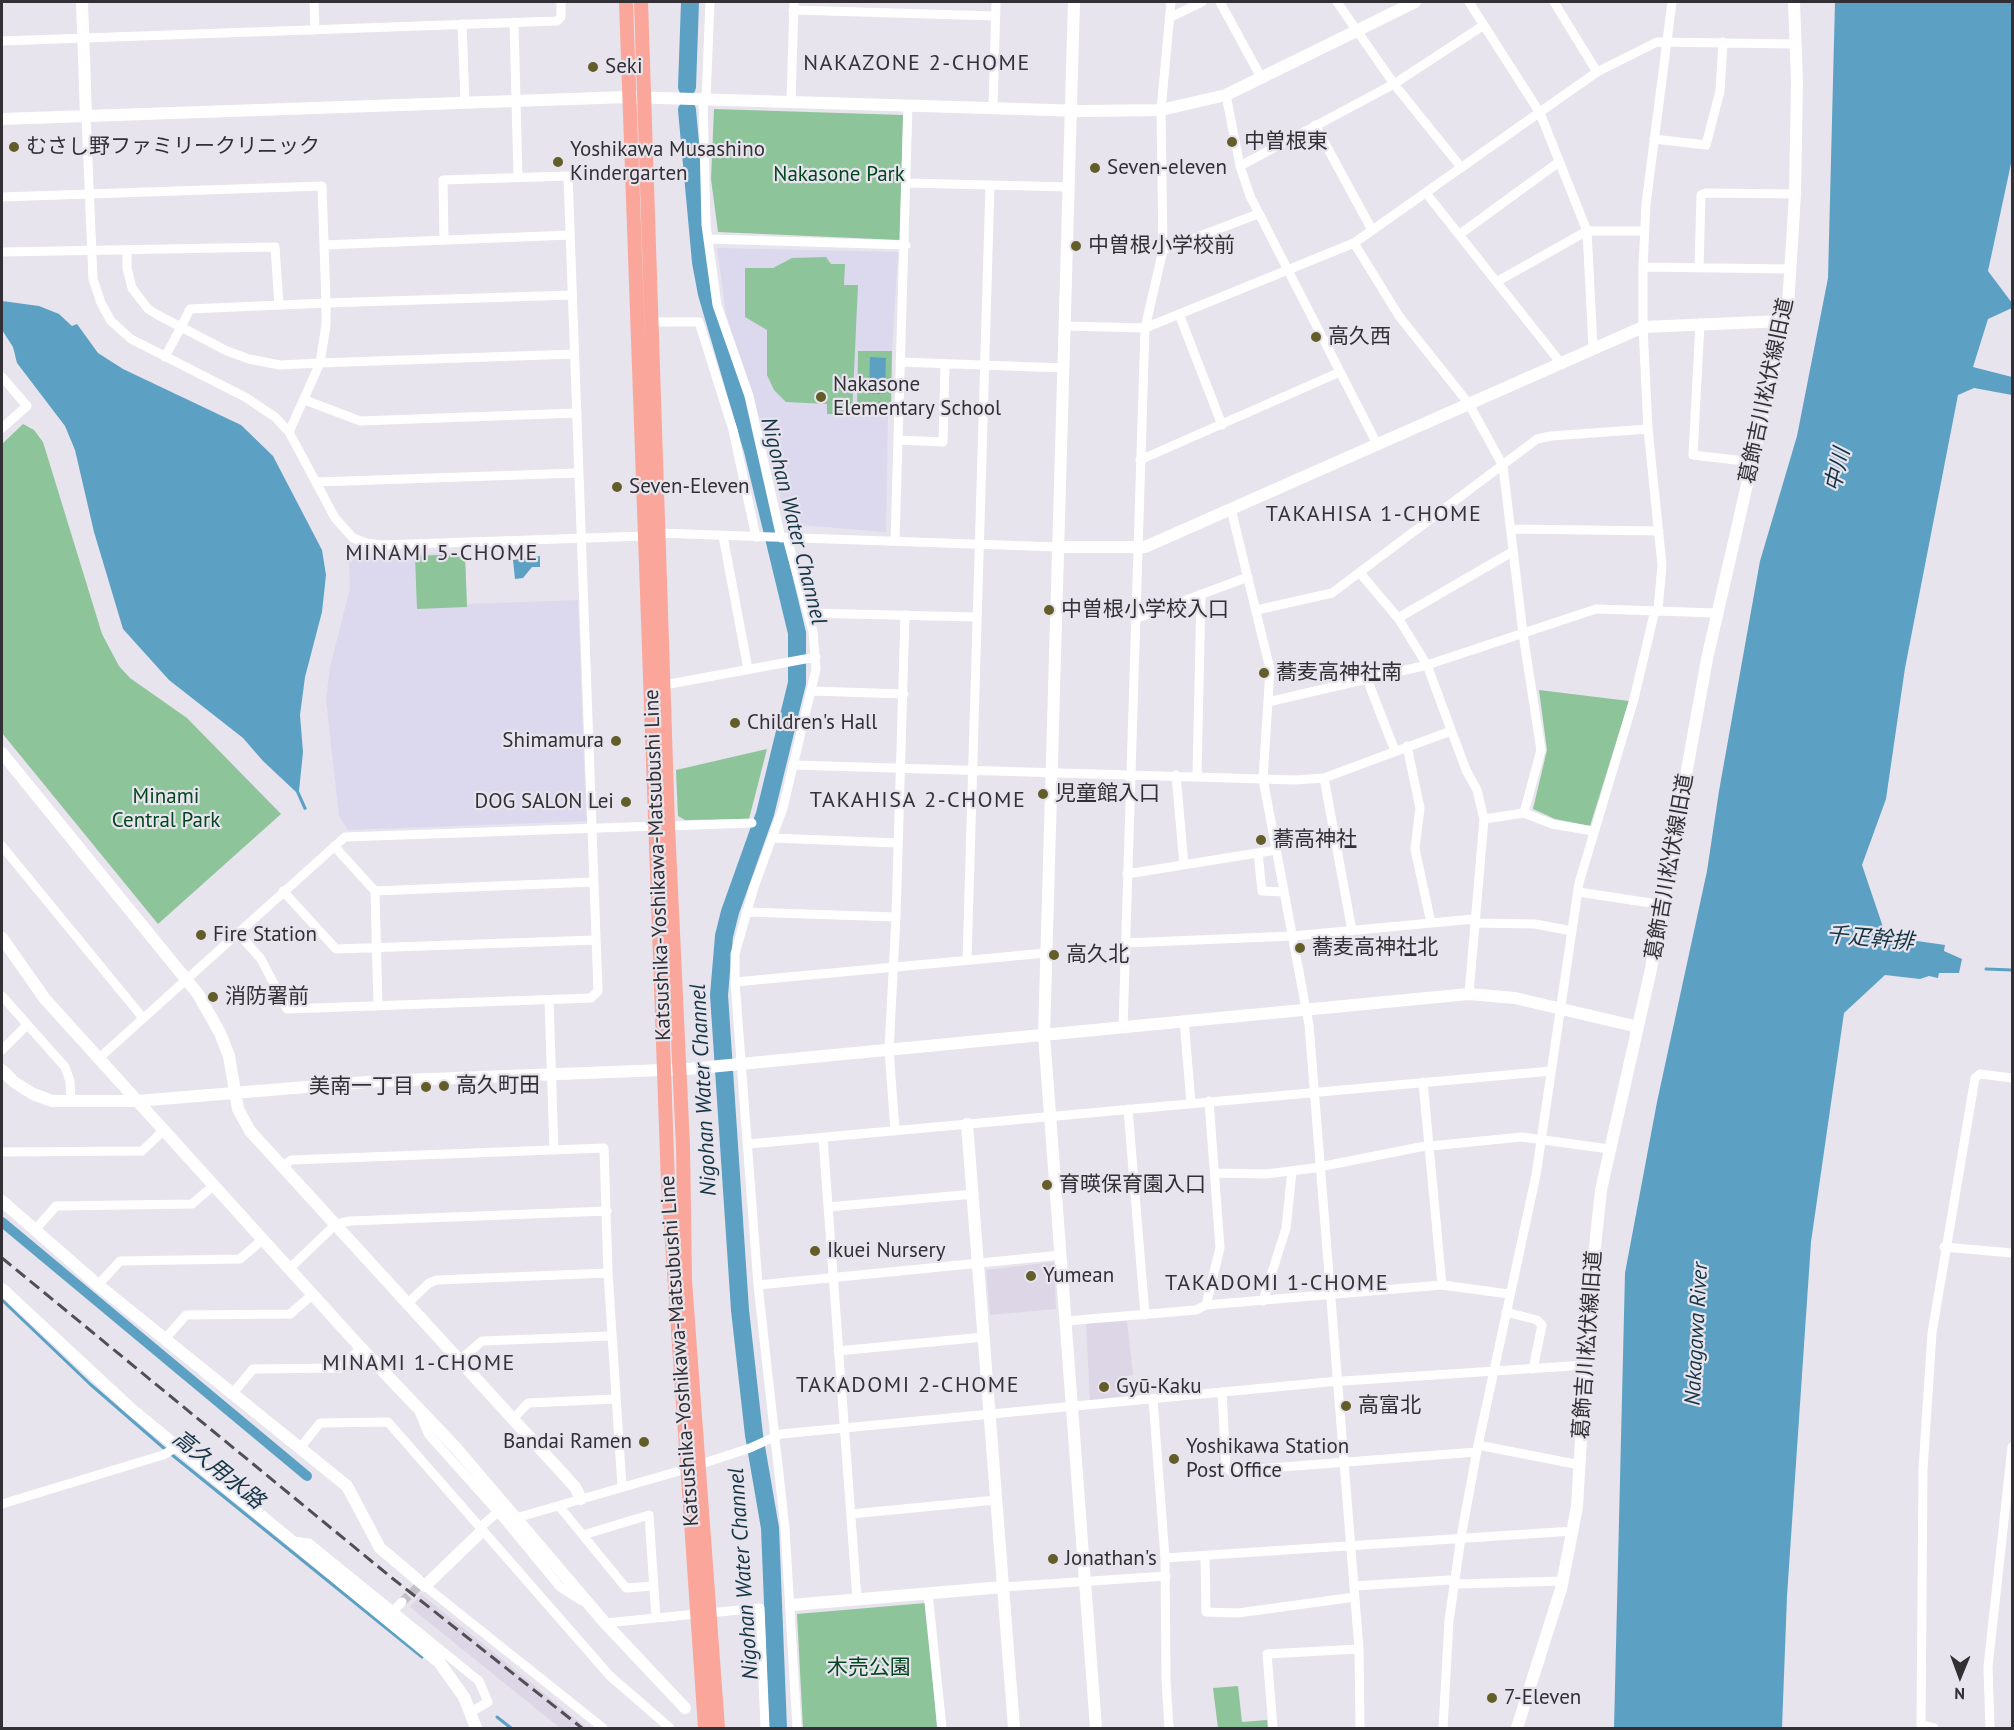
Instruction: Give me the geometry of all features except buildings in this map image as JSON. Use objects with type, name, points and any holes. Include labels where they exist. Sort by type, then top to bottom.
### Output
[{"type":"main road","name":"Katsushika-Yoshikawa-Matsubushi Line","points":[[626,2],[628,97],[652,534],[663,826],[680,1070],[692,1467]]},
{"type":"main road","name":"Katsushika-Yoshikawa-Matsubushi Line","points":[[641,2],[651,322],[652,534],[664,685],[664,1071],[673,1274],[692,1467],[703,1614],[718,1728]]},
{"type":"main road","name":"Katsushika-Yoshikawa-Matsubushi Line","points":[[703,1614],[705,1728]]},
{"type":"street","points":[[82,2],[91,250],[93,279],[101,303],[111,321],[130,339],[260,405],[289,432],[335,518],[346,532],[366,543],[652,534],[1138,549],[1642,327],[1700,322],[1784,321]]},
{"type":"street","points":[[314,2],[315,30]]},
{"type":"street","points":[[2,41],[557,21],[561,17],[561,2]]},
{"type":"street","points":[[710,2],[704,99],[708,239],[717,304],[749,396],[784,538],[808,613],[816,657],[812,692],[783,808],[746,912],[735,954],[737,1065],[749,1144],[770,1439],[791,1605],[797,1728]]},
{"type":"street","points":[[993,108],[996,2]]},
{"type":"street","points":[[1074,2],[1044,1035],[1096,1728]]},
{"type":"street","points":[[1123,1027],[1145,328],[1163,250],[1161,110],[1172,17],[1171,2]]},
{"type":"street","points":[[1172,17],[1202,2]]},
{"type":"street","points":[[1220,2],[1262,79]]},
{"type":"street","points":[[1337,2],[1394,84],[1460,166]]},
{"type":"street","points":[[2,119],[628,97],[1071,110],[1161,110],[1226,95],[1262,79],[1354,29],[1415,2]]},
{"type":"street","points":[[1469,2],[1540,113],[1587,231],[1593,347]]},
{"type":"street","points":[[1554,2],[1597,72]]},
{"type":"street","points":[[1443,1728],[1449,1621],[1461,1537],[1477,1449],[1542,1139],[1578,892],[1593,831],[1634,699],[1657,610],[1662,565],[1648,429],[1642,327],[1643,267],[1644,231],[1671,2]]},
{"type":"street","name":"葛飾吉川松伏線旧道","points":[[1517,1728],[1563,1581],[1573,1531],[1580,1465],[1596,1224],[1609,1149],[1664,905],[1717,613],[1784,321],[1795,194],[1794,2]]},
{"type":"street","points":[[790,102],[794,6],[995,16]]},
{"type":"street","points":[[514,22],[518,178]]},
{"type":"street","points":[[462,24],[465,102]]},
{"type":"street","points":[[1240,166],[1394,84],[1484,25]]},
{"type":"street","points":[[1066,326],[1145,328],[1354,243],[1426,193],[1460,166],[1597,72],[1658,42],[1796,44]]},
{"type":"street","points":[[1654,139],[1706,144],[1720,91],[1723,42]]},
{"type":"street","points":[[1226,95],[1240,166],[1258,214],[1377,444]]},
{"type":"street","points":[[895,541],[906,245],[908,105]]},
{"type":"street","points":[[1315,126],[1372,230]]},
{"type":"street","points":[[1460,234],[1559,162]]},
{"type":"street","points":[[237,932],[261,959],[287,1009],[549,1000],[596,996],[596,940],[568,176],[443,180],[444,240]]},
{"type":"street","points":[[907,183],[1070,188]]},
{"type":"street","points":[[967,960],[990,185]]},
{"type":"street","points":[[2,196],[322,186],[326,325],[320,363],[289,432]]},
{"type":"street","points":[[1426,193],[1560,362]]},
{"type":"street","points":[[1699,267],[1701,195],[1706,193],[1795,194]]},
{"type":"street","points":[[1163,250],[1258,214]]},
{"type":"street","points":[[1498,281],[1587,231],[1644,231]]},
{"type":"street","points":[[324,245],[570,235]]},
{"type":"street","points":[[708,239],[906,245]]},
{"type":"street","points":[[1354,243],[1398,316],[1469,404],[1503,466],[1512,552],[1541,750],[1524,813]]},
{"type":"street","points":[[2,252],[275,247],[279,305]]},
{"type":"street","points":[[127,251],[129,278],[137,296],[156,314],[227,351],[249,359],[280,365],[574,354]]},
{"type":"street","points":[[1643,267],[1790,269]]},
{"type":"street","points":[[165,357],[190,309],[572,295]]},
{"type":"street","points":[[1179,314],[1222,425]]},
{"type":"street","points":[[651,322],[699,322],[733,430],[759,537]]},
{"type":"street","points":[[1700,322],[1693,455],[1753,462]]},
{"type":"street","points":[[900,362],[1064,368]]},
{"type":"street","points":[[898,440],[943,442],[945,364]]},
{"type":"street","points":[[1140,460],[1340,372]]},
{"type":"street","points":[[2,377],[27,406],[2,428]]},
{"type":"street","points":[[305,400],[360,421],[577,413]]},
{"type":"street","points":[[1257,610],[1332,593],[1537,439],[1648,429]]},
{"type":"street","points":[[317,482],[578,472]]},
{"type":"street","points":[[1231,509],[1270,669],[1263,779],[1307,1010],[1359,1650],[1360,1728]]},
{"type":"street","points":[[1511,529],[1659,531]]},
{"type":"street","points":[[723,536],[748,669]]},
{"type":"street","points":[[1398,618],[1512,552]]},
{"type":"street","points":[[1360,573],[1398,618],[1427,665],[1466,770],[1477,790],[1484,819],[1469,994]]},
{"type":"street","points":[[1135,619],[1248,577]]},
{"type":"street","points":[[1197,776],[1202,594]]},
{"type":"street","points":[[1268,702],[1427,665],[1596,609],[1717,613]]},
{"type":"street","points":[[808,613],[976,617]]},
{"type":"street","points":[[895,1131],[889,1050],[902,768],[905,615]]},
{"type":"street","points":[[664,685],[816,657]]},
{"type":"street","points":[[1367,679],[1395,751]]},
{"type":"street","points":[[812,692],[904,694]]},
{"type":"street","points":[[793,765],[1295,780],[1324,778],[1451,731]]},
{"type":"street","points":[[1407,746],[1420,808],[1415,849],[1431,923]]},
{"type":"street","points":[[2,753],[6,767],[187,978],[209,1011],[229,1056],[235,1093],[244,1122],[282,1167],[575,1487],[581,1499]]},
{"type":"street","points":[[1176,776],[1184,865]]},
{"type":"street","points":[[1324,778],[1352,931]]},
{"type":"street","points":[[1484,819],[1524,813],[1552,824],[1593,831]]},
{"type":"street","points":[[98,1059],[345,837],[752,823]]},
{"type":"street","points":[[772,838],[898,843]]},
{"type":"street","points":[[2,846],[143,1018]]},
{"type":"street","points":[[334,846],[375,891],[378,1006]]},
{"type":"street","points":[[1127,874],[1276,850]]},
{"type":"street","points":[[1258,854],[1262,891],[1284,891]]},
{"type":"street","points":[[375,891],[594,882]]},
{"type":"street","points":[[283,891],[336,950],[596,940]]},
{"type":"street","points":[[1578,892],[1664,905]]},
{"type":"street","points":[[746,912],[896,917]]},
{"type":"street","points":[[1125,943],[1293,936],[1474,921],[1535,924],[1572,931]]},
{"type":"street","points":[[2,938],[29,981],[98,1059],[312,1295],[416,1404],[605,1623],[685,1708]]},
{"type":"street","points":[[735,982],[1046,953]]},
{"type":"street","points":[[2,1070],[14,1082],[33,1094],[52,1101],[137,1101],[379,1081],[551,1076],[719,1067],[1469,994],[1515,998],[1638,1027]]},
{"type":"street","points":[[2,996],[26,1026],[65,1067],[70,1081],[71,1102]]},
{"type":"street","points":[[549,1000],[554,1150]]},
{"type":"street","points":[[1184,1020],[1191,1103]]},
{"type":"street","points":[[2,1050],[26,1026]]},
{"type":"street","points":[[749,1144],[1551,1071]]},
{"type":"street","points":[[1934,1728],[1921,1725],[1923,1469],[1932,1333],[1944,1247],[1975,1078],[1980,1074],[2013,1078]]},
{"type":"street","points":[[1423,1082],[1442,1286]]},
{"type":"street","points":[[1206,1305],[1220,1248],[1209,1101]]},
{"type":"street","points":[[1128,1109],[1145,1315]]},
{"type":"street","points":[[967,1124],[1014,1728]]},
{"type":"street","points":[[2,1152],[142,1151],[163,1131]]},
{"type":"street","points":[[1215,1173],[1266,1174],[1292,1171],[1429,1146],[1522,1137],[1609,1149]]},
{"type":"street","points":[[823,1138],[857,1599]]},
{"type":"street","points":[[282,1167],[291,1160],[604,1148],[608,1273],[622,1487]]},
{"type":"street","points":[[1263,1301],[1286,1228],[1292,1171]]},
{"type":"street","points":[[34,1230],[56,1206],[192,1204],[213,1186]]},
{"type":"street","points":[[828,1207],[974,1194]]},
{"type":"street","points":[[2,1201],[98,1285],[347,1486],[380,1548],[603,1728]]},
{"type":"street","points":[[289,1269],[336,1224],[350,1221],[607,1211]]},
{"type":"street","points":[[98,1285],[120,1261],[240,1259],[262,1240]]},
{"type":"street","points":[[1944,1247],[2013,1253]]},
{"type":"street","points":[[758,1285],[1061,1255]]},
{"type":"street","points":[[408,1303],[429,1283],[437,1280],[608,1273]]},
{"type":"street","points":[[1066,1321],[1196,1310],[1206,1305],[1442,1286],[1509,1294]]},
{"type":"street","points":[[2,1289],[171,1451],[290,1541],[439,1662],[454,1682],[471,1712],[476,1728]]},
{"type":"street","points":[[165,1339],[186,1315],[290,1314],[312,1295]]},
{"type":"street","points":[[1506,1312],[1531,1318],[1542,1325],[1533,1369]]},
{"type":"street","points":[[460,1360],[482,1341],[612,1336]]},
{"type":"street","points":[[838,1351],[984,1337]]},
{"type":"street","points":[[233,1393],[253,1369],[340,1368],[361,1348]]},
{"type":"street","points":[[516,1518],[692,1467],[782,1434],[1338,1382],[1586,1365]]},
{"type":"street","points":[[1222,1392],[1226,1467],[1231,1471],[1344,1463],[1477,1449],[1580,1465]]},
{"type":"street","points":[[513,1419],[528,1403],[616,1399]]},
{"type":"street","points":[[1153,1399],[1166,1576],[1166,1679],[1169,1728]]},
{"type":"street","points":[[416,1404],[429,1435],[498,1512],[560,1587],[594,1610]]},
{"type":"street","points":[[300,1448],[320,1423],[388,1422],[483,1527],[610,1676],[670,1728]]},
{"type":"street","points":[[1990,1728],[1988,1667],[2003,1553],[2013,1447]]},
{"type":"street","points":[[2,1504],[171,1451]]},
{"type":"street","points":[[851,1514],[996,1500]]},
{"type":"street","points":[[559,1506],[626,1588],[654,1586]]},
{"type":"street","points":[[425,1586],[498,1512]]},
{"type":"street","points":[[583,1535],[650,1515],[656,1618]]},
{"type":"street","points":[[1165,1558],[1573,1531]]},
{"type":"street","points":[[290,1541],[309,1543],[479,1681],[488,1702],[471,1712]]},
{"type":"street","points":[[1205,1557],[1206,1612],[1238,1613],[1354,1591],[1449,1580],[1454,1582],[1563,1581]]},
{"type":"street","points":[[791,1605],[1166,1576]]},
{"type":"street","points":[[928,1593],[942,1728]]},
{"type":"street","points":[[393,1611],[402,1602]]},
{"type":"street","points":[[605,1623],[760,1608],[765,1728]]},
{"type":"street","points":[[1273,1728],[1267,1654],[1359,1650]]},
{"type":"shaded area","name":"Nakasone Elementary School","points":[[717,248],[898,252],[888,417],[886,532],[787,524],[766,440],[726,314]]},
{"type":"shaded area","points":[[465,552],[467,604],[578,600],[586,817],[591,821],[348,830],[339,816],[326,699],[330,667],[350,588],[349,563],[362,553],[378,556]]},
{"type":"shaded area","points":[[1054,1262],[1056,1309],[990,1315],[986,1270]]},
{"type":"shaded area","points":[[1127,1321],[1133,1375],[1122,1377],[1123,1396],[1090,1401],[1086,1323]]},
{"type":"shaded area","points":[[421,1594],[587,1728],[560,1728],[410,1607]]},
{"type":"green space","name":"Nakasone Park","points":[[714,109],[903,115],[900,240],[718,232],[711,179]]},
{"type":"green space","points":[[826,257],[831,264],[845,264],[844,285],[858,285],[852,415],[827,414],[827,404],[786,402],[774,390],[767,375],[767,330],[745,317],[745,268],[773,268],[792,258]]},
{"type":"green space","points":[[858,351],[892,351],[891,414],[857,413]]},
{"type":"green space","name":"Minami Central Park","points":[[23,424],[34,430],[43,442],[102,634],[119,666],[130,678],[187,718],[281,814],[158,924],[2,733],[2,444]]},
{"type":"green space","points":[[465,554],[467,607],[417,609],[415,556]]},
{"type":"green space","points":[[1539,690],[1629,701],[1590,826],[1555,819],[1533,809],[1547,750]]},
{"type":"green space","points":[[767,749],[749,819],[685,820],[678,816],[676,770]]},
{"type":"green space","name":"木売公園","points":[[926,1603],[937,1728],[803,1728],[797,1614]]},
{"type":"green space","points":[[1238,1686],[1242,1722],[1267,1720],[1268,1728],[1218,1728],[1213,1688]]},
{"type":"water","points":[[1835,2],[2012,2],[2012,159],[1988,271],[2012,303],[2012,308],[1988,319],[1973,367],[2012,377],[2012,395],[1974,388],[1958,395],[1905,668],[1886,799],[1862,865],[1884,930],[1896,938],[1945,945],[1944,951],[1962,959],[1959,973],[1939,973],[1938,978],[1929,976],[1920,979],[1885,975],[1844,1013],[1811,1242],[1787,1596],[1782,1728],[1614,1728],[1625,1273],[1657,1102],[1707,871],[1760,561],[1797,436],[1828,278]]},
{"type":"water","points":[[2,301],[39,306],[59,314],[72,326],[77,324],[98,353],[123,369],[241,425],[273,456],[322,550],[326,575],[322,612],[305,677],[300,715],[303,752],[299,791],[307,809],[304,810],[296,792],[263,761],[243,738],[169,680],[123,629],[94,532],[75,450],[65,426],[17,363],[13,347],[2,330]]},
{"type":"water","points":[[870,357],[886,358],[885,394],[869,394]]},
{"type":"water","points":[[540,556],[540,567],[532,567],[523,578],[515,579],[513,560]]},
{"type":"waterway","points":[[687,87],[690,2]]},
{"type":"waterway","name":"Nigohan Water Channel","points":[[687,110],[701,262],[707,294],[753,451],[797,633],[797,683],[765,814],[730,912],[724,936],[719,995],[740,1310],[754,1435],[770,1528],[778,1728]]},
{"type":"waterway","name":"千疋幹排","points":[[1986,969],[2012,970]]},
{"type":"waterway","points":[[2,1222],[307,1476]]},
{"type":"waterway","name":"高久用水路","points":[[2,1300],[90,1384],[166,1450]]},
{"type":"waterway","name":"高久用水路","points":[[171,1454],[422,1657]]},
{"type":"waterway","name":"高久用水路","points":[[497,1717],[511,1728]]},
{"type":"tunnel","points":[[402,1602],[426,1579]]},
{"type":"railway","points":[[2,1258],[392,1578],[582,1728]]},
{"type":"place","name":"Seki","points":[[593,67]]},
{"type":"place","name":"中曽根東","points":[[1232,142]]},
{"type":"place","name":"むさし野ファミリークリニック","points":[[14,147]]},
{"type":"place","name":"Yoshikawa Musashino Kindergarten","points":[[558,162]]},
{"type":"place","name":"Seven-eleven","points":[[1095,168]]},
{"type":"place","name":"中曽根小学校前","points":[[1076,246]]},
{"type":"place","name":"高久西","points":[[1316,337]]},
{"type":"place","name":"Nakasone Elementary School","points":[[821,397]]},
{"type":"place","name":"Seven-Eleven","points":[[617,487]]},
{"type":"place","name":"中曽根小学校入口","points":[[1049,610]]},
{"type":"place","name":"蕎麦高神社南","points":[[1264,673]]},
{"type":"place","name":"Children's Hall","points":[[735,723]]},
{"type":"place","name":"Shimamura","points":[[616,741]]},
{"type":"place","name":"児童館入口","points":[[1043,794]]},
{"type":"place","name":"DOG SALON Lei","points":[[626,802]]},
{"type":"place","name":"蕎高神社","points":[[1261,840]]},
{"type":"place","name":"Fire Station","points":[[201,935]]},
{"type":"place","name":"蕎麦高神社北","points":[[1300,948]]},
{"type":"place","name":"高久北","points":[[1054,955]]},
{"type":"place","name":"消防署前","points":[[213,997]]},
{"type":"place","name":"高久町田","points":[[444,1086]]},
{"type":"place","name":"美南一丁目","points":[[426,1087]]},
{"type":"place","name":"育暎保育園入口","points":[[1047,1185]]},
{"type":"place","name":"Ikuei Nursery","points":[[815,1251]]},
{"type":"place","name":"Yumean","points":[[1031,1276]]},
{"type":"place","name":"Gyū-Kaku","points":[[1104,1387]]},
{"type":"place","name":"高富北","points":[[1346,1406]]},
{"type":"place","name":"Bandai Ramen","points":[[644,1442]]},
{"type":"place","name":"Yoshikawa Station Post Office","points":[[1174,1459]]},
{"type":"place","name":"Jonathan's","points":[[1053,1559]]},
{"type":"place","name":"7-Eleven","points":[[1492,1698]]},
{"type":"district","name":"NAKAZONE 2-CHOME","points":[[917,64]]},
{"type":"district","name":"TAKAHISA 1-CHOME","points":[[1374,515]]},
{"type":"district","name":"MINAMI 5-CHOME","points":[[442,554]]},
{"type":"district","name":"TAKAHISA 2-CHOME","points":[[918,801]]},
{"type":"district","name":"TAKADOMI 1-CHOME","points":[[1277,1284]]},
{"type":"district","name":"MINAMI 1-CHOME","points":[[419,1364]]},
{"type":"district","name":"TAKADOMI 2-CHOME","points":[[908,1386]]},
{"type":"water label","name":"中川","points":[[1838,470]]},
{"type":"water label","name":"Nakagawa River","points":[[1697,1334]]}]
